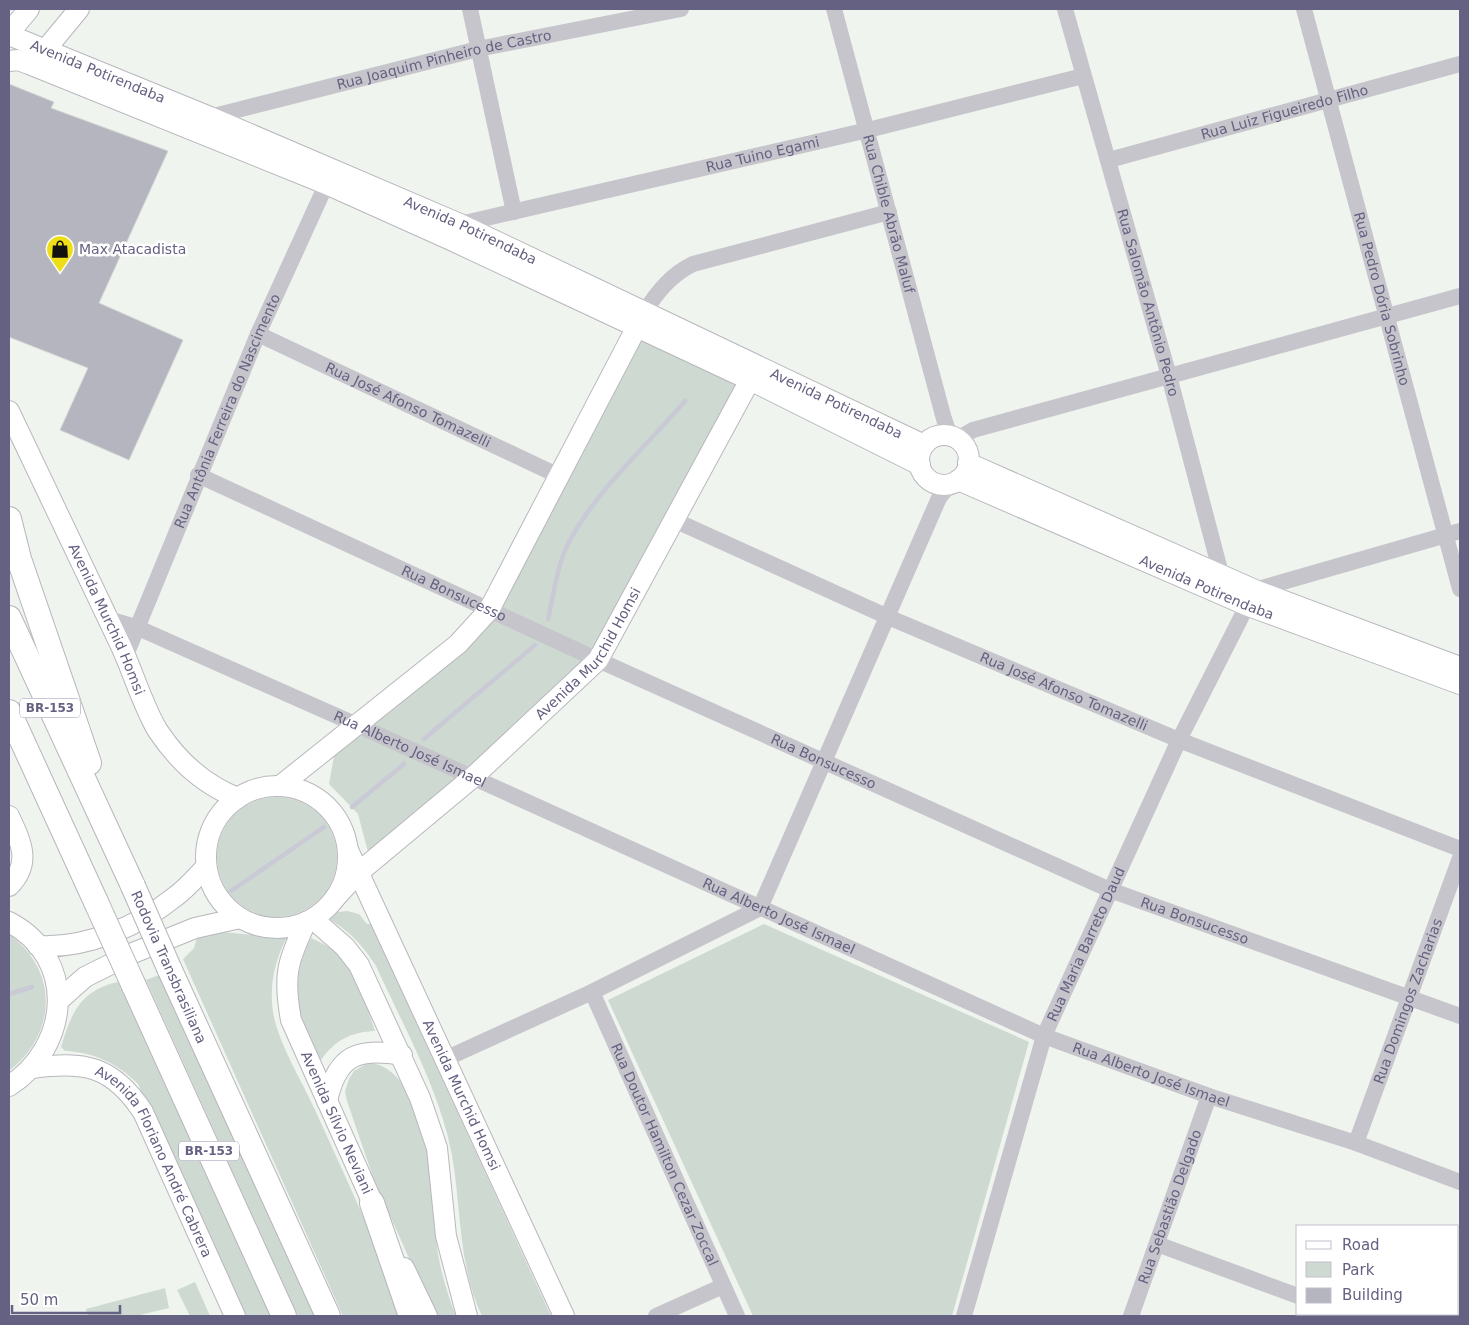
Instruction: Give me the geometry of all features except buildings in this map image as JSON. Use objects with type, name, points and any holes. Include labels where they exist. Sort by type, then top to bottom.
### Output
[{"type":"highway","points":[[9,519],[19,559],[96,785],[92,798]]},
{"type":"highway","name":"Rodovia Transbrasiliana","points":[[9,618],[328,1316]]},
{"type":"highway","name":"BR-153","points":[[9,712],[284,1316]]},
{"type":"highway","points":[[372,1204],[411,1316]]},
{"type":"main road","points":[[9,34],[29,9]]},
{"type":"main road","points":[[13,60],[46,49],[79,9]]},
{"type":"main road","name":"Avenida Potirendaba","points":[[9,34],[210,117],[330,176],[457,233],[640,320],[950,455],[1224,587],[1460,684]]},
{"type":"main road","name":"Avenida Potirendaba","points":[[13,60],[180,124],[330,176]]},
{"type":"main road","points":[[180,124],[210,117]]},
{"type":"main road","points":[[280,786],[458,644],[489,610],[640,320]]},
{"type":"main road","name":"Avenida Potirendaba","points":[[640,320],[750,380],[920,465],[920,455],[950,455]]},
{"type":"main road","name":"Avenida Murchid Homsi","points":[[335,898],[358,873],[472,778],[598,660],[750,380]]},
{"type":"main road","name":"Avenida Murchid Homsi","points":[[9,411],[126,655],[157,729],[173,751],[193,771],[217,790],[238,798]]},
{"type":"main road","name":"Avenida Potirendaba","points":[[1251,598],[1460,666]]},
{"type":"main road","points":[[280,786],[308,793],[330,809],[342,828],[348,850],[346,872],[335,898],[309,921],[272,929],[261,927],[240,918],[221,902],[214,891],[206,867],[210,833],[221,813],[238,798],[251,791],[280,786]]},
{"type":"main road","points":[[9,816],[20,840],[23,863],[19,876],[9,886]]},
{"type":"main road","name":"Avenida Murchid Homsi","points":[[348,850],[564,1316]]},
{"type":"main road","points":[[38,946],[59,947],[121,930],[176,897],[206,867]]},
{"type":"main road","points":[[58,1001],[85,977],[133,953],[195,928],[240,918]]},
{"type":"main road","points":[[309,921],[345,947],[359,965],[402,1055],[420,1098],[438,1148],[446,1236],[467,1316]]},
{"type":"main road","name":"Avenida Sílvio Neviani","points":[[309,921],[292,950],[288,966],[286,994],[291,1020],[372,1204],[427,1316]]},
{"type":"main road","points":[[9,922],[27,934],[38,946],[52,972],[58,1001],[54,1030],[41,1057],[32,1068],[9,1086]]},
{"type":"main road","points":[[326,1101],[331,1080],[342,1064],[358,1054],[377,1050],[402,1055]]},
{"type":"main road","name":"Avenida Floriano André Cabrera","points":[[32,1068],[64,1064],[83,1066],[109,1076],[128,1090],[143,1112],[235,1316]]},
{"type":"street","points":[[470,9],[514,212]]},
{"type":"street","name":"Rua Joaquim Pinheiro de Castro","points":[[210,117],[478,49],[681,9]]},
{"type":"street","name":"Rua Chible Abrão Maluf","points":[[834,9],[868,130],[950,455]]},
{"type":"street","name":"Rua Salomão Antônio Pedro","points":[[1065,9],[1169,376],[1224,587]]},
{"type":"street","name":"Rua Pedro Dória Sobrinho","points":[[1304,9],[1387,316],[1453,533],[1460,589]]},
{"type":"street","name":"Rua Luiz Figueiredo Filho","points":[[1109,160],[1460,64]]},
{"type":"street","name":"Rua Tuino Egami","points":[[457,233],[514,212],[868,130],[1083,76]]},
{"type":"street","name":"Rua Antônia Ferreira do Nascimento","points":[[126,655],[198,475],[258,334],[330,176]]},
{"type":"street","points":[[640,320],[656,294],[674,275],[693,264],[889,212]]},
{"type":"street","points":[[445,1059],[592,992],[760,908],[888,617],[950,455],[1169,376],[1460,296]]},
{"type":"street","name":"Rua José Afonso Tomazelli","points":[[258,334],[559,476]]},
{"type":"street","name":"Rua Bonsucesso","points":[[198,475],[598,660],[1110,890],[1460,1016]]},
{"type":"street","name":"Rua José Afonso Tomazelli","points":[[674,520],[888,617],[1179,740],[1460,850]]},
{"type":"street","points":[[1251,598],[1453,533]]},
{"type":"street","name":"Rua Maria Barreto Daud","points":[[964,1316],[1044,1036],[1179,740],[1251,598]]},
{"type":"street","name":"Rua Alberto José Ismael","points":[[108,619],[136,627],[357,725],[1044,1036],[1209,1096],[1356,1143],[1460,1182]]},
{"type":"street","name":"Rua Domingos Zacharias","points":[[1356,1143],[1460,858]]},
{"type":"street","name":"Rua Doutor Hamilton Cezar Zoccal","points":[[592,992],[737,1316]]},
{"type":"street","name":"Rua Sebastião Delgado","points":[[1131,1316],[1209,1096]]},
{"type":"street","points":[[1156,1244],[1296,1295]]},
{"type":"street","points":[[656,1316],[723,1286]]},
{"type":"green space","points":[[638,336],[743,384],[596,652],[497,607]]},
{"type":"green space","points":[[490,616],[589,662],[472,771],[364,723]]},
{"type":"green space","points":[[353,730],[462,780],[368,852],[358,814],[329,784],[336,745]]},
{"type":"green space","points":[[277,797],[289,798],[300,802],[310,807],[319,815],[327,824],[332,834],[336,845],[336,869],[332,880],[327,890],[319,899],[310,907],[300,912],[289,916],[277,917],[265,916],[254,912],[244,907],[235,899],[227,890],[222,880],[218,869],[217,857],[218,845],[222,834],[227,824],[235,815],[244,807],[254,802],[265,798]]},
{"type":"green space","points":[[347,911],[359,914],[367,924],[371,924],[551,1316],[482,1316],[467,1272],[453,1160],[442,1115],[416,1050],[376,966],[355,939],[328,918],[338,912]]},
{"type":"green space","points":[[764,924],[1029,1042],[952,1316],[753,1316],[608,1000]]},
{"type":"green space","points":[[223,932],[265,936],[288,935],[274,972],[272,1002],[276,1024],[285,1049],[361,1212],[404,1316],[343,1316],[183,959],[194,948],[197,937]]},
{"type":"green space","points":[[9,934],[25,949],[37,966],[44,984],[46,1002],[43,1021],[36,1039],[25,1056],[9,1071]]},
{"type":"green space","points":[[311,938],[326,945],[338,954],[347,965],[360,988],[375,1031],[358,1033],[344,1038],[332,1047],[321,1060],[305,1029],[298,1000],[299,971]]},
{"type":"green space","points":[[159,975],[316,1316],[298,1316],[146,980]]},
{"type":"green space","points":[[118,982],[271,1316],[243,1316],[138,1084],[105,1060],[86,1054],[65,1051],[61,1047],[74,1014],[86,997],[105,986]]},
{"type":"green space","points":[[368,1063],[384,1067],[397,1077],[416,1109],[423,1129],[433,1181],[438,1254],[450,1301],[456,1316],[435,1316],[374,1180],[345,1091],[354,1071]]},
{"type":"green space","points":[[195,1282],[210,1316],[190,1316],[177,1290]]},
{"type":"green space","points":[[165,1288],[169,1308],[136,1316],[88,1316],[86,1309]]},
{"type":"waterway","points":[[548,619],[556,579],[565,551],[581,522],[623,468],[685,401]]},
{"type":"waterway","points":[[424,739],[535,645]]},
{"type":"waterway","points":[[352,807],[404,764]]},
{"type":"waterway","points":[[231,891],[324,827]]},
{"type":"waterway","points":[[9,994],[32,987]]},
{"type":"place","name":"Max Atacadista","points":[[60,273]]}]
